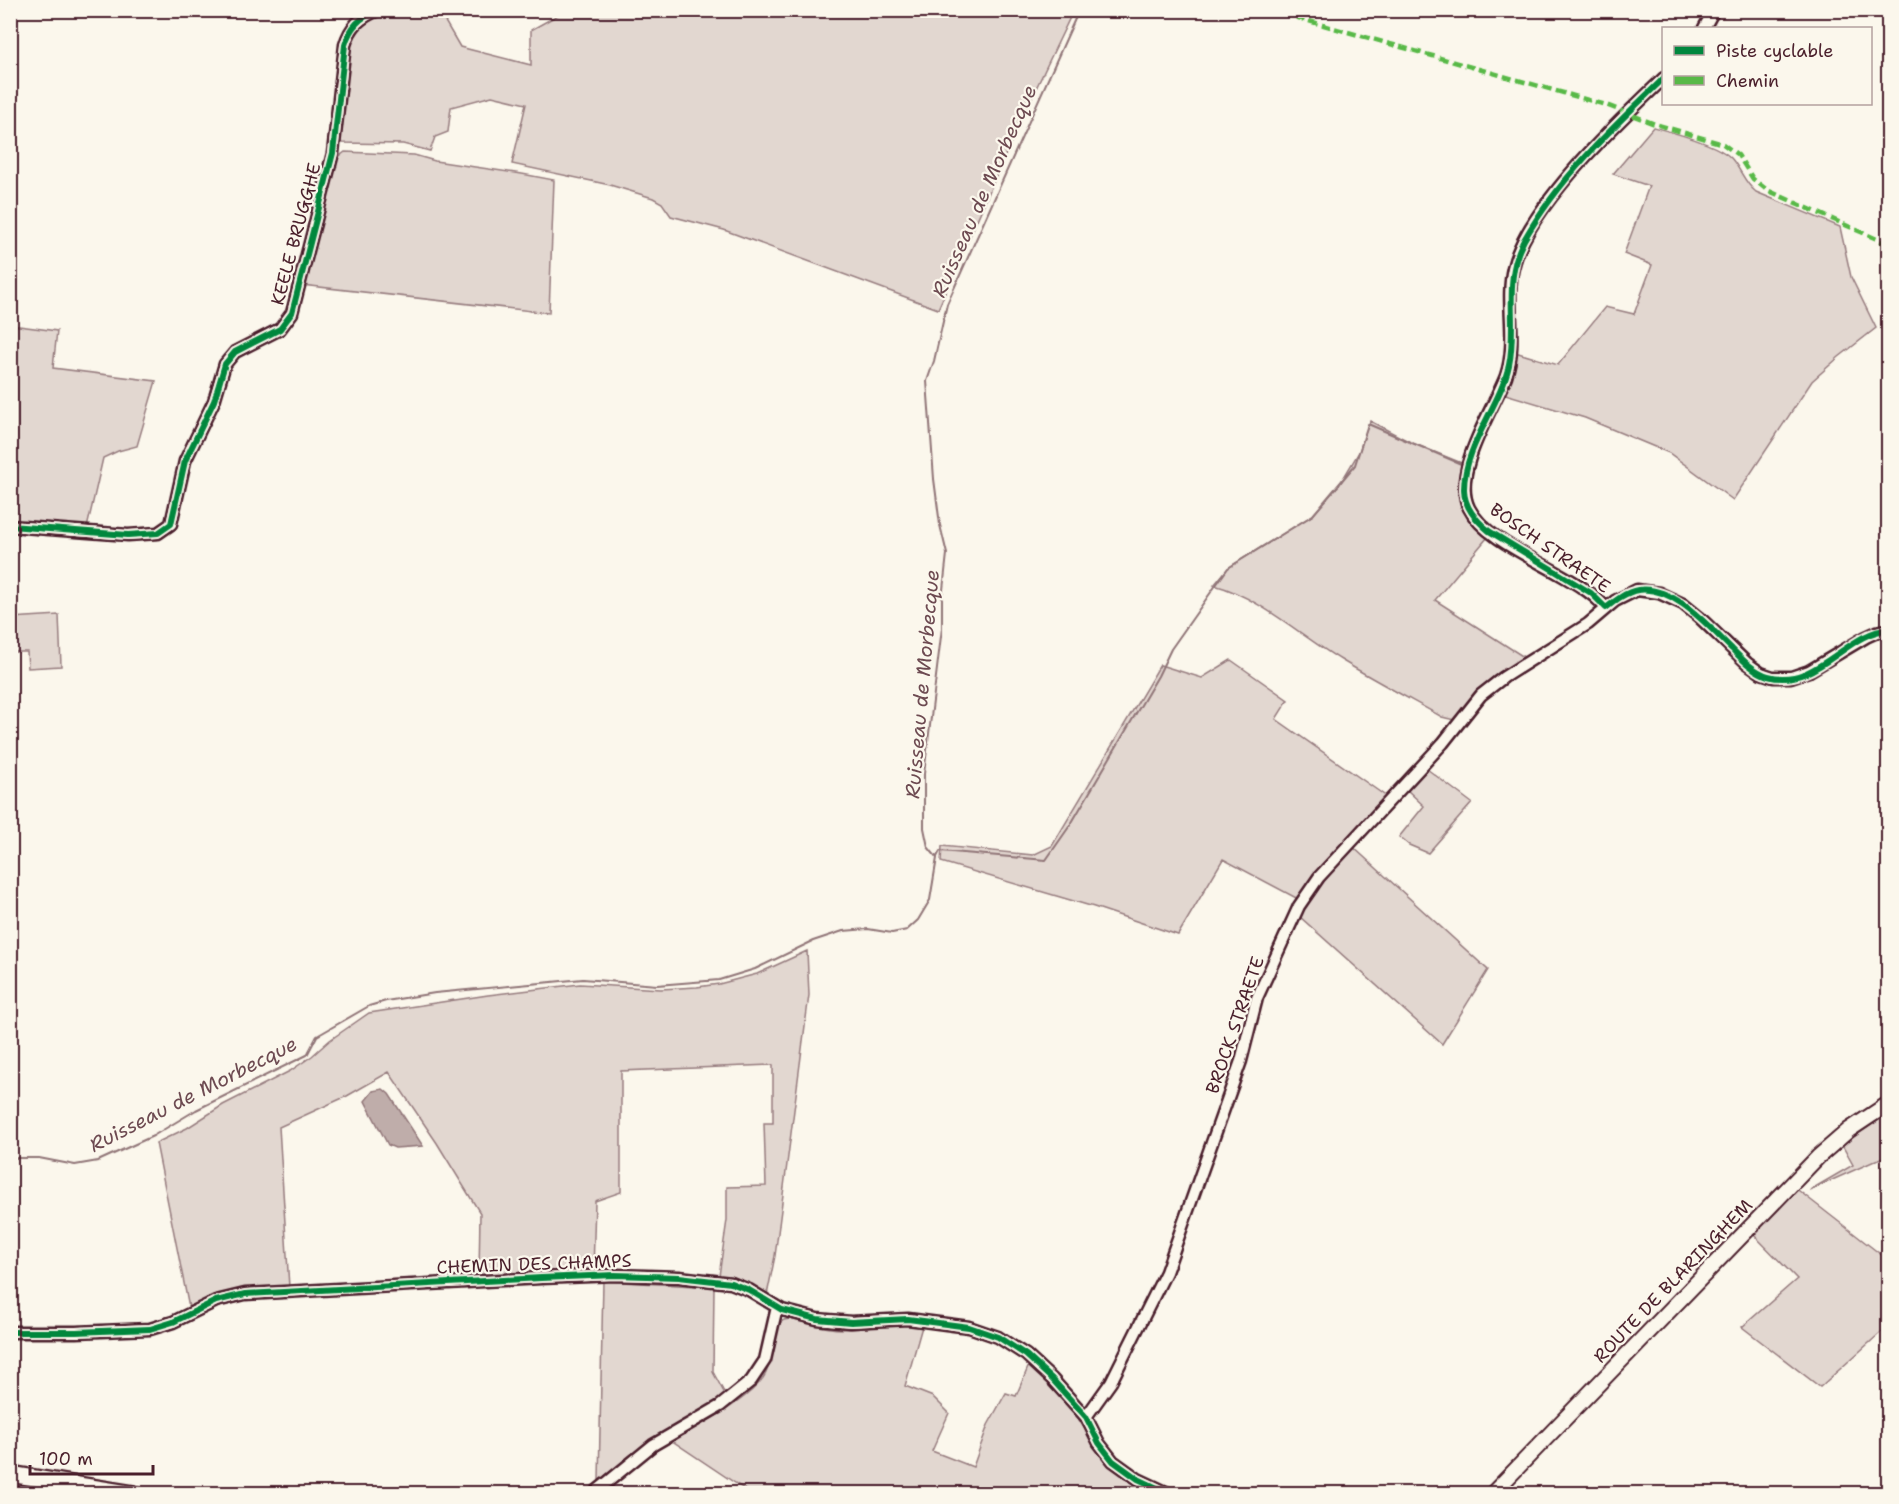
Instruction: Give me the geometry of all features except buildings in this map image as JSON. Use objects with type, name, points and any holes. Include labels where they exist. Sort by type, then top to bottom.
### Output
[{"type":"main road","points":[[10,1474],[134,1494]]},
{"type":"street","name":"KEELE BRUGGHE","points":[[10,525],[128,535],[158,533],[171,524],[185,461],[214,401],[225,364],[235,352],[280,329],[292,313],[333,153],[345,45],[351,29],[357,22],[378,10]]},
{"type":"street","points":[[1705,27],[1714,10]]},
{"type":"street","name":"BOSCH STRAETE","points":[[1606,608],[1591,593],[1484,527],[1469,509],[1465,499],[1464,484],[1474,447],[1508,367],[1511,342],[1512,275],[1516,256],[1522,243],[1547,204],[1568,178],[1626,114],[1662,80]]},
{"type":"street","name":"BROCK STRAETE","points":[[1086,1417],[1099,1401],[1118,1368],[1154,1299],[1170,1262],[1241,1061],[1260,992],[1305,897],[1319,877],[1447,738],[1481,695],[1504,677],[1592,620],[1621,597],[1637,590],[1647,590],[1668,596],[1695,613],[1757,671],[1779,678],[1809,671],[1866,637],[1882,630],[1888,630]]},
{"type":"street","name":"ROUTE DE BLARINGHEM","points":[[1492,1494],[1810,1165],[1849,1130],[1888,1104]]},
{"type":"street","name":"CHEMIN DES CHAMPS","points":[[10,1332],[150,1329],[167,1325],[210,1303],[237,1295],[584,1276],[670,1277],[730,1283],[749,1290],[777,1307],[798,1315],[822,1320],[851,1322],[917,1320],[984,1331],[1005,1340],[1045,1372],[1086,1417],[1099,1443],[1113,1461],[1138,1479],[1170,1494]]},
{"type":"street","points":[[593,1494],[645,1451],[720,1406],[751,1381],[765,1360],[777,1307]]},
{"type":"shaded area","points":[[410,11],[439,11],[460,47],[531,65],[531,30],[565,11],[1073,11],[1018,126],[938,309],[724,230],[671,216],[662,203],[653,198],[610,185],[512,164],[526,104],[492,96],[451,107],[448,132],[435,137],[430,151],[403,144],[340,142],[345,64],[352,36],[357,27],[369,19]]},
{"type":"shaded area","points":[[1653,127],[1716,148],[1731,158],[1756,192],[1840,227],[1851,277],[1876,328],[1812,381],[1733,500],[1669,453],[1585,418],[1502,393],[1515,352],[1558,365],[1605,307],[1634,314],[1652,265],[1624,254],[1649,186],[1613,174]]},
{"type":"shaded area","points":[[345,152],[414,155],[435,161],[554,180],[549,313],[302,285],[337,158]]},
{"type":"shaded area","points":[[11,325],[57,331],[53,368],[156,381],[137,446],[103,458],[87,528],[11,521]]},
{"type":"shaded area","points":[[1370,421],[1410,442],[1464,464],[1460,487],[1462,505],[1470,522],[1487,538],[1435,600],[1527,659],[1494,676],[1454,720],[1442,717],[1353,667],[1247,598],[1214,585],[1228,568],[1313,515],[1340,484],[1359,452]]},
{"type":"shaded area","points":[[59,615],[61,666],[28,668],[27,652],[11,652],[11,618]]},
{"type":"shaded area","points":[[1231,660],[1288,700],[1276,719],[1387,797],[1334,852],[1300,900],[1223,859],[1178,935],[1094,907],[941,862],[942,846],[1033,855],[1052,846],[1160,665],[1202,678]]},
{"type":"shaded area","points":[[1427,769],[1472,803],[1428,853],[1409,845],[1399,837],[1424,806],[1405,788]]},
{"type":"shaded area","points":[[1352,846],[1488,970],[1442,1044],[1299,916],[1307,902]]},
{"type":"shaded area","points":[[807,951],[809,995],[775,1256],[767,1295],[734,1277],[719,1276],[727,1220],[727,1187],[766,1186],[764,1123],[773,1123],[773,1065],[621,1071],[621,1192],[595,1201],[593,1272],[479,1276],[480,1213],[437,1143],[389,1072],[347,1096],[279,1127],[289,1287],[226,1293],[189,1308],[156,1143],[290,1071],[369,1013],[580,984],[661,989],[719,984],[757,974]]},
{"type":"shaded area","points":[[383,1089],[389,1094],[423,1146],[395,1148],[388,1145],[365,1101],[373,1091]]},
{"type":"shaded area","points":[[1888,1114],[1888,1155],[1810,1190],[1853,1165],[1842,1145]]},
{"type":"shaded area","points":[[1794,1187],[1888,1260],[1888,1326],[1820,1387],[1742,1327],[1797,1279],[1751,1232]]},
{"type":"shaded area","points":[[603,1281],[714,1287],[713,1372],[726,1396],[656,1437],[599,1481]]},
{"type":"shaded area","points":[[790,1319],[843,1329],[923,1323],[905,1386],[933,1397],[949,1413],[932,1451],[973,1467],[988,1425],[1006,1393],[1016,1396],[1029,1365],[1074,1412],[1104,1459],[1135,1483],[1130,1494],[750,1493],[671,1440],[737,1402],[759,1383],[766,1373],[780,1323]]},
{"type":"waterway","name":"Ruisseau de Morbecque","points":[[10,1158],[39,1158],[75,1165],[98,1161],[153,1136],[196,1110],[307,1055],[317,1036],[369,1006],[386,1001],[435,993],[583,979],[657,985],[719,980],[755,969],[813,941],[843,931],[868,929],[892,933],[907,930],[918,920],[930,900],[937,858],[928,847],[924,828],[924,774],[942,628],[942,599],[947,554],[940,525],[934,479],[927,381],[947,304],[1079,10]]},
{"type":"waterway","points":[[937,857],[940,851],[1046,860],[1071,824],[1158,676],[1171,649],[1228,568],[1313,515],[1355,465],[1368,424],[1461,464]]},
{"type":"marked path","points":[[1270,10],[1606,105],[1655,124],[1723,144],[1738,155],[1753,179],[1767,190],[1888,244]]},
{"type":"cycle path","points":[[10,526],[128,535],[158,533],[171,524],[185,461],[214,401],[225,364],[235,352],[280,329],[292,313],[333,153],[345,45],[357,23],[378,10]]},
{"type":"cycle path","points":[[1662,80],[1570,174],[1538,217],[1517,255],[1512,286],[1509,365],[1498,396],[1470,457],[1464,489],[1468,507],[1475,518],[1489,531],[1591,593],[1606,608],[1621,597],[1638,590],[1651,590],[1665,594],[1702,619],[1748,665],[1768,676],[1785,678],[1801,675],[1817,668],[1859,640],[1873,633],[1888,630]]},
{"type":"cycle path","points":[[10,1332],[150,1329],[173,1322],[216,1301],[245,1294],[615,1275],[679,1277],[731,1283],[749,1290],[782,1310],[817,1319],[851,1322],[908,1319],[969,1327],[998,1337],[1026,1355],[1052,1379],[1086,1417],[1099,1443],[1113,1461],[1138,1479],[1170,1494]]}]
